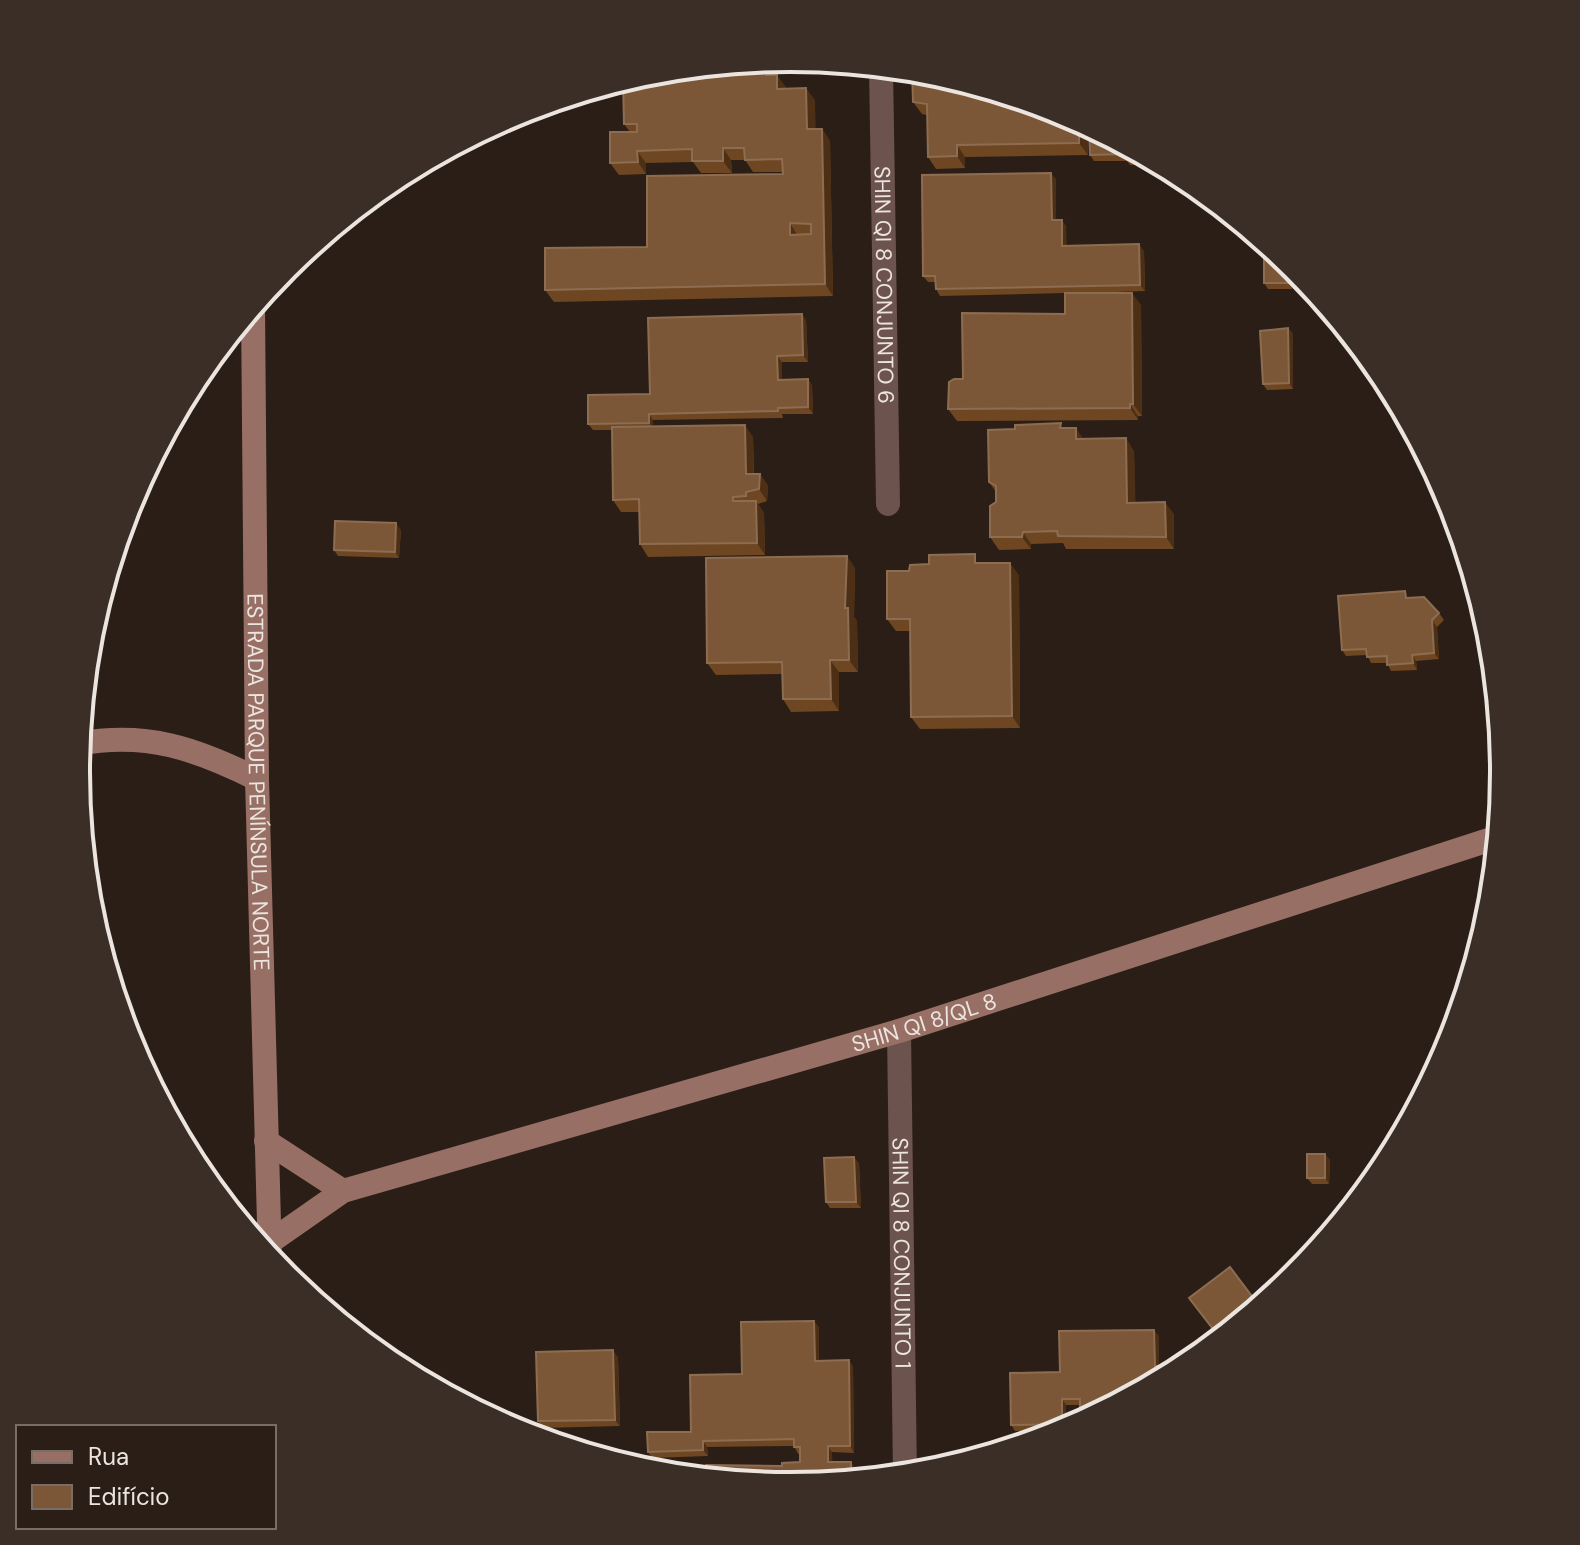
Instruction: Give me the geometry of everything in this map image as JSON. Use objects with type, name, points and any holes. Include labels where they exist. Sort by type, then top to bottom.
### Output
[{"type":"street","name":"SHIN QI 8 CONJUNTO 6","points":[[881,78],[888,504]]},
{"type":"street","name":"ESTRADA PARQUE PENÍNSULA NORTE","points":[[253,323],[257,779],[270,1241]]},
{"type":"street","points":[[91,742],[107,739],[163,742],[209,755],[257,779]]},
{"type":"street","name":"SHIN QI 8/QL 8","points":[[275,1247],[343,1191],[899,1031],[1487,841]]},
{"type":"street","name":"SHIN QI 8 CONJUNTO 1","points":[[899,1031],[905,1463]]},
{"type":"street","points":[[266,1141],[343,1191]]},
{"type":"building","points":[[766,73],[766,75],[777,75],[777,89],[806,88],[807,129],[822,129],[825,284],[545,290],[545,248],[647,247],[647,176],[783,174],[782,159],[745,160],[744,148],[723,148],[723,161],[692,161],[692,149],[637,151],[638,162],[610,163],[610,132],[637,132],[637,124],[624,124],[623,92],[653,85]],"holes":[[[790,223],[811,224],[811,234],[790,235]]]},
{"type":"building","points":[[912,83],[927,85],[1015,109],[1058,125],[1079,134],[1079,143],[957,145],[957,156],[928,157],[927,104],[913,102]]},
{"type":"building","points":[[1089,139],[1119,154],[1090,155]]},
{"type":"building","points":[[1051,173],[1052,220],[1062,220],[1062,246],[1139,244],[1140,285],[936,289],[935,276],[923,276],[922,175]]},
{"type":"building","points":[[1264,257],[1288,283],[1264,283]]},
{"type":"building","points":[[1065,293],[1132,293],[1133,404],[1130,408],[948,409],[949,382],[963,379],[962,313],[1065,314]]},
{"type":"building","points":[[802,314],[803,355],[777,356],[778,380],[808,379],[808,407],[778,408],[778,411],[649,414],[649,423],[588,424],[588,395],[650,394],[648,318]]},
{"type":"building","points":[[1288,328],[1289,383],[1263,384],[1260,331]]},
{"type":"building","points":[[1061,423],[1060,428],[1076,428],[1076,439],[1126,438],[1127,503],[1165,502],[1166,537],[1058,536],[1057,531],[1023,532],[1022,537],[990,537],[990,506],[996,502],[996,486],[989,482],[988,430]]},
{"type":"building","points":[[745,425],[746,474],[760,474],[759,489],[746,492],[746,496],[733,497],[733,501],[756,501],[757,543],[640,544],[639,499],[613,500],[612,427]]},
{"type":"building","points":[[335,521],[396,523],[395,552],[334,550]]},
{"type":"building","points":[[975,554],[975,563],[1010,563],[1012,716],[911,717],[910,619],[887,619],[887,571],[909,571],[910,565],[929,564],[929,555]]},
{"type":"building","points":[[847,556],[845,608],[848,608],[849,660],[830,660],[831,699],[783,699],[782,662],[707,663],[706,558]]},
{"type":"building","points":[[1405,591],[1406,598],[1424,597],[1439,613],[1432,620],[1434,653],[1412,655],[1413,663],[1387,665],[1387,656],[1367,657],[1366,649],[1342,650],[1338,596]]},
{"type":"building","points":[[1307,1154],[1325,1154],[1325,1178],[1307,1178]]},
{"type":"building","points":[[854,1157],[856,1202],[826,1202],[824,1158]]},
{"type":"building","points":[[1230,1267],[1253,1298],[1214,1330],[1189,1298]]},
{"type":"building","points":[[814,1321],[815,1361],[849,1360],[850,1446],[828,1446],[828,1462],[851,1462],[851,1470],[790,1473],[706,1468],[706,1465],[782,1466],[782,1463],[800,1462],[800,1447],[794,1447],[794,1439],[703,1441],[703,1450],[648,1452],[647,1432],[691,1432],[690,1375],[742,1374],[741,1322]]},
{"type":"building","points":[[1154,1330],[1155,1366],[1158,1368],[1080,1410],[1080,1399],[1062,1399],[1062,1418],[1058,1420],[1046,1424],[1011,1425],[1010,1373],[1060,1372],[1059,1331]]},
{"type":"building","points":[[613,1350],[615,1420],[538,1421],[536,1352]]}]
